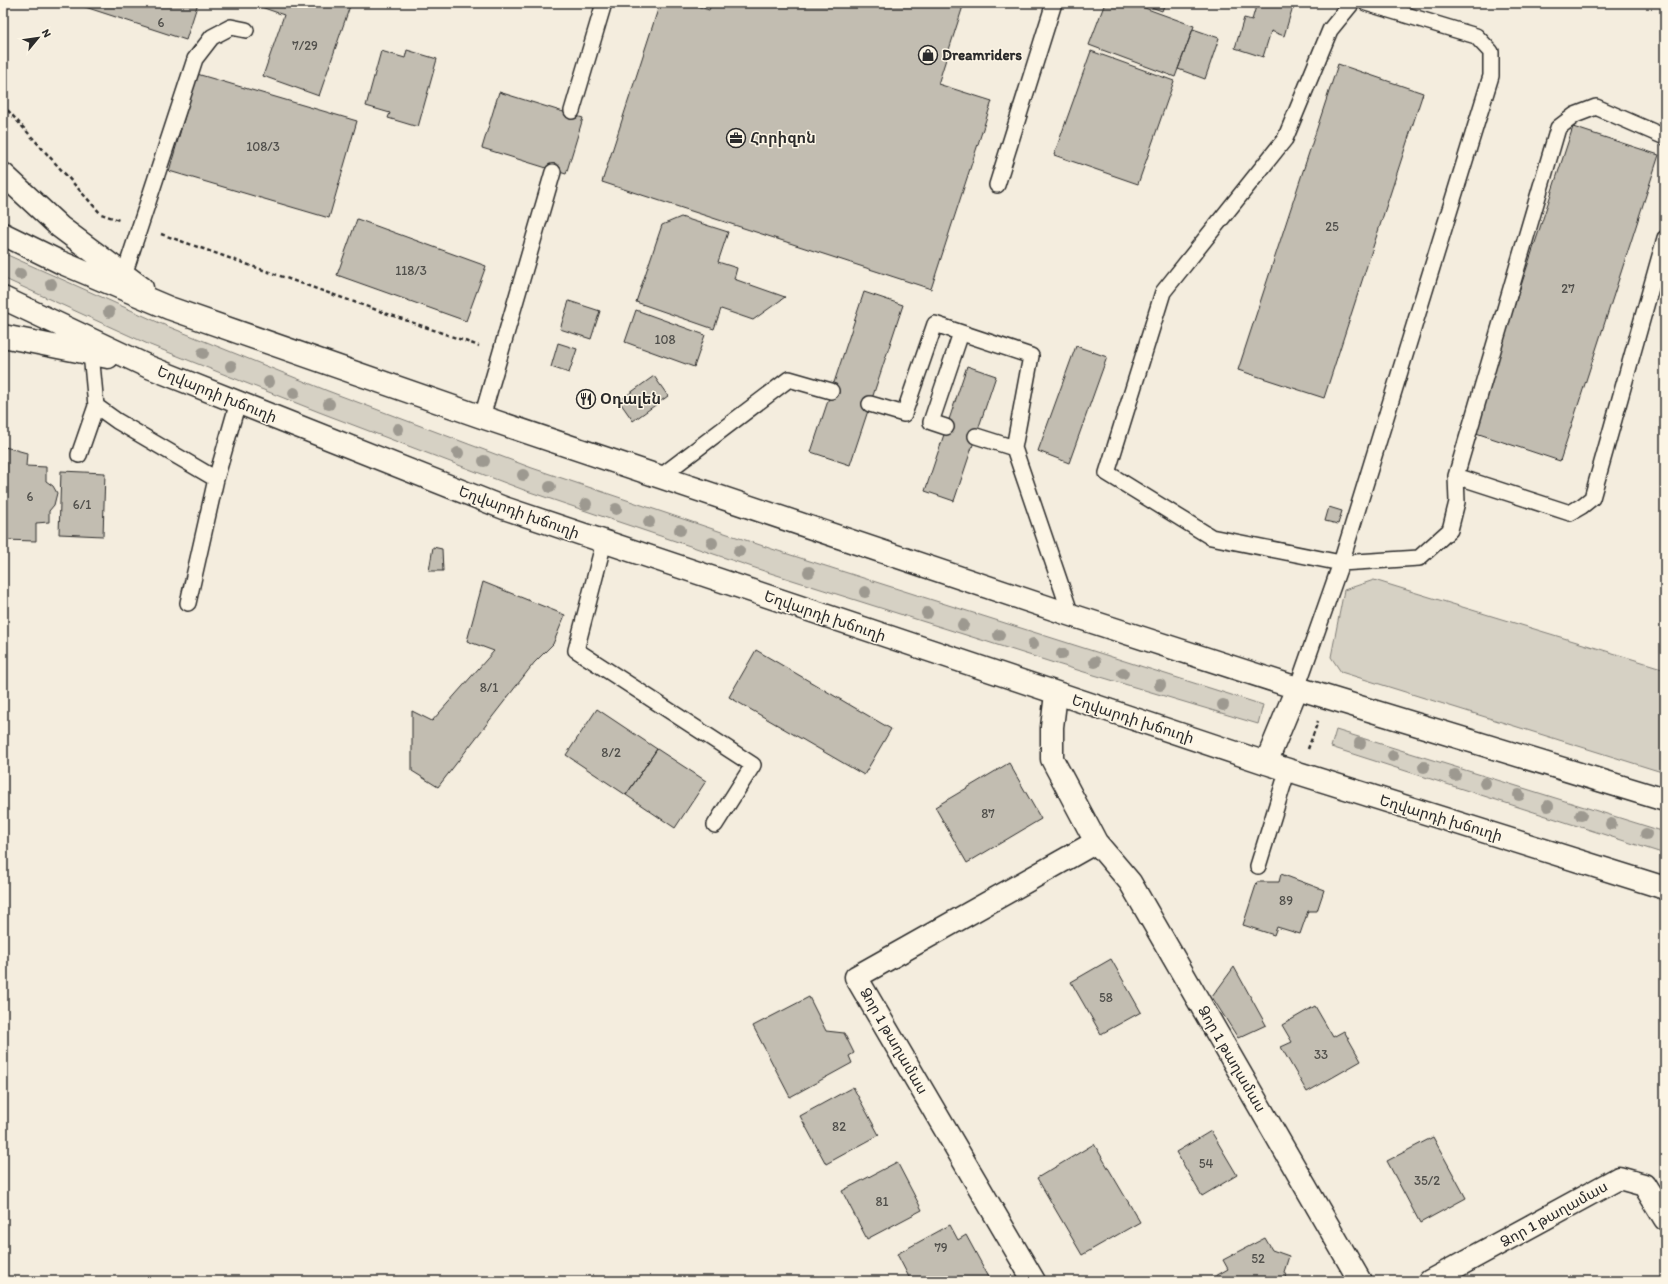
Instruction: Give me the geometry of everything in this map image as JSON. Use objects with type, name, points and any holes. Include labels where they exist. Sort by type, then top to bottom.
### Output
[{"type":"main road","points":[[3,174],[60,227],[168,308]]},
{"type":"main road","points":[[3,234],[60,262],[168,308],[482,417],[1071,615],[1297,688],[1665,800]]},
{"type":"main road","name":"Եղվարդի խճուղի","points":[[3,298],[149,366],[504,508],[1056,694],[1266,763],[1665,888]]},
{"type":"main road","points":[[4,337],[91,353],[149,366]]},
{"type":"main road","points":[[1266,763],[1297,688]]},
{"type":"main road","name":"Ձոր 1 թաղամաս","points":[[1056,694],[1052,727],[1052,759],[1096,842],[1130,882],[1360,1281]]},
{"type":"main road","name":"Ձոր 1 թաղամաս","points":[[1034,1281],[856,977],[1096,842]]},
{"type":"main road","name":"Ձոր 1 թաղամաս","points":[[1430,1281],[1619,1178],[1644,1185],[1665,1219]]},
{"type":"lane","points":[[572,111],[604,3]]},
{"type":"lane","points":[[997,185],[1054,3]]},
{"type":"lane","points":[[1352,3],[1330,30],[1285,139],[1163,292],[1107,473],[1211,536],[1341,563],[1419,558],[1450,530],[1457,502],[1456,476],[1558,128],[1575,115],[1596,107],[1665,137]]},
{"type":"lane","points":[[1297,688],[1341,563],[1492,76],[1491,52],[1476,36],[1366,3]]},
{"type":"lane","points":[[124,275],[195,59],[212,37],[231,27],[246,30]]},
{"type":"lane","points":[[482,417],[553,172]]},
{"type":"lane","points":[[1456,476],[1570,513],[1592,498],[1665,238]]},
{"type":"lane","points":[[870,404],[904,414],[935,324],[1031,356],[1014,448],[1071,615]]},
{"type":"lane","points":[[946,427],[931,422],[961,333]]},
{"type":"lane","points":[[79,455],[96,406],[91,353]]},
{"type":"lane","points":[[660,477],[789,378],[831,391]]},
{"type":"lane","points":[[188,603],[216,479],[238,402]]},
{"type":"lane","points":[[96,406],[117,421],[216,479]]},
{"type":"lane","points":[[976,436],[1014,448]]},
{"type":"lane","points":[[604,542],[596,564],[576,650],[753,766],[715,825]]},
{"type":"lane","points":[[1258,866],[1288,769]]},
{"type":"path","points":[[3,105],[101,214],[501,353]]},
{"type":"path","points":[[1308,749],[1318,720]]},
{"type":"shaded area","points":[[3,253],[162,324],[328,391],[532,468],[772,549],[1263,705],[1258,724],[1054,663],[764,571],[524,490],[319,412],[150,345],[3,278]]},
{"type":"shaded area","points":[[1374,580],[1665,669],[1665,773],[1341,672],[1331,657],[1344,590]]},
{"type":"shaded area","points":[[1336,730],[1665,832],[1665,854],[1331,747]]},
{"type":"building","points":[[73,3],[198,3],[186,40]]},
{"type":"building","points":[[262,3],[351,3],[319,96],[263,76],[284,15],[261,7]]},
{"type":"building","points":[[660,3],[687,3],[709,10],[712,3],[964,3],[938,84],[992,101],[931,289],[602,182]]},
{"type":"building","points":[[1105,3],[1131,3],[1194,26],[1175,77],[1089,45]]},
{"type":"building","points":[[1140,3],[1165,3],[1162,11]]},
{"type":"building","points":[[1257,3],[1294,3],[1284,36],[1271,31],[1263,57],[1235,48],[1244,18],[1252,20]]},
{"type":"building","points":[[1193,29],[1219,38],[1205,79],[1178,69]]},
{"type":"building","points":[[407,50],[437,59],[418,127],[388,118],[390,113],[366,106],[381,51],[405,58]]},
{"type":"building","points":[[1091,51],[1174,81],[1138,184],[1054,155]]},
{"type":"building","points":[[1338,64],[1423,93],[1324,398],[1238,370]]},
{"type":"building","points":[[197,74],[357,121],[329,218],[169,171]]},
{"type":"building","points":[[499,92],[583,118],[566,174],[482,148]]},
{"type":"building","points":[[1573,127],[1659,155],[1560,461],[1473,432]]},
{"type":"building","points":[[681,217],[728,232],[718,262],[737,268],[734,279],[785,297],[753,320],[721,309],[714,329],[636,302],[662,225]]},
{"type":"building","points":[[357,219],[486,266],[466,321],[337,275]]},
{"type":"building","points":[[864,292],[903,305],[850,465],[811,452]]},
{"type":"building","points":[[569,301],[600,311],[591,339],[560,329]]},
{"type":"building","points":[[636,310],[705,335],[694,367],[625,342]]},
{"type":"building","points":[[558,343],[577,349],[569,373],[551,367]]},
{"type":"building","points":[[1076,346],[1107,357],[1069,463],[1038,451]]},
{"type":"building","points":[[967,366],[996,376],[954,501],[925,491]]},
{"type":"building","points":[[654,376],[668,396],[633,421],[619,401]]},
{"type":"building","points":[[5,447],[27,453],[26,466],[46,467],[46,481],[53,486],[57,493],[54,505],[49,511],[49,522],[36,523],[36,541],[3,540],[3,448]]},
{"type":"building","points":[[61,471],[105,473],[103,536],[59,534]]},
{"type":"building","points":[[1329,507],[1342,511],[1338,524],[1325,521]]},
{"type":"building","points":[[433,547],[442,549],[443,571],[429,571]]},
{"type":"building","points":[[483,582],[565,615],[553,644],[534,663],[438,787],[412,771],[412,711],[432,721],[494,651],[467,641]]},
{"type":"building","points":[[756,650],[891,729],[864,775],[729,697]]},
{"type":"building","points":[[597,709],[657,749],[626,795],[566,755]]},
{"type":"building","points":[[657,749],[706,781],[675,828],[626,795]]},
{"type":"building","points":[[1009,763],[1041,819],[967,863],[935,807]]},
{"type":"building","points":[[1281,874],[1324,890],[1317,911],[1308,911],[1300,934],[1277,927],[1274,935],[1243,925],[1257,882],[1279,882]]},
{"type":"building","points":[[1111,959],[1141,1012],[1101,1034],[1071,982]]},
{"type":"building","points":[[1234,967],[1266,1025],[1238,1038],[1212,997]]},
{"type":"building","points":[[809,997],[826,1031],[844,1033],[854,1053],[849,1056],[852,1063],[790,1097],[753,1026]]},
{"type":"building","points":[[1315,1006],[1333,1037],[1344,1031],[1361,1061],[1307,1092],[1281,1047],[1292,1042],[1282,1025]]},
{"type":"building","points":[[853,1087],[879,1135],[826,1164],[800,1116]]},
{"type":"building","points":[[1211,1131],[1237,1175],[1202,1196],[1176,1152]]},
{"type":"building","points":[[1433,1137],[1466,1198],[1420,1223],[1387,1161]]},
{"type":"building","points":[[1094,1144],[1140,1222],[1082,1255],[1037,1178]]},
{"type":"building","points":[[897,1162],[922,1210],[867,1239],[842,1191]]},
{"type":"building","points":[[950,1225],[958,1240],[966,1235],[991,1281],[911,1281],[897,1254]]},
{"type":"building","points":[[1265,1238],[1272,1250],[1289,1256],[1284,1272],[1289,1281],[1207,1281],[1228,1269],[1223,1260]]},
{"type":"place","name":"Dreamriders","points":[[928,55]]},
{"type":"place","name":"Հորիզոն","points":[[736,138]]},
{"type":"place","name":"Օդալեն","points":[[586,399]]}]
